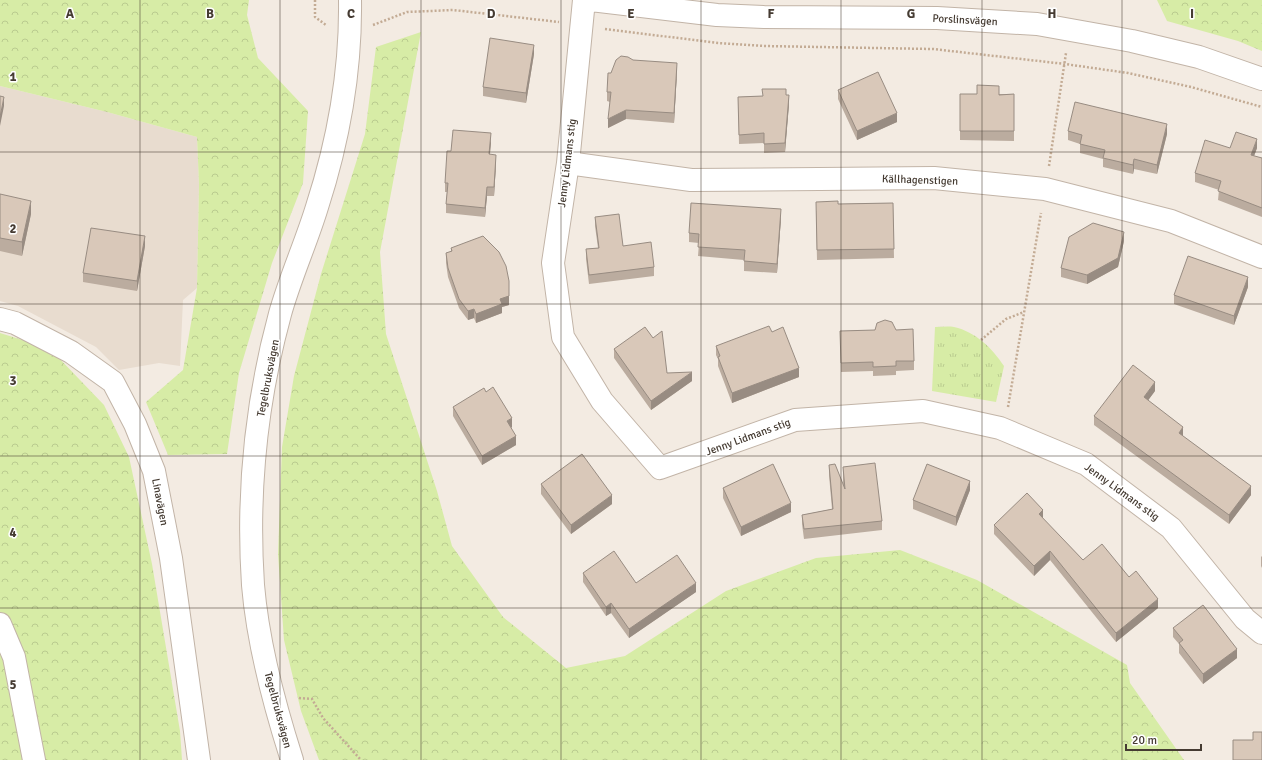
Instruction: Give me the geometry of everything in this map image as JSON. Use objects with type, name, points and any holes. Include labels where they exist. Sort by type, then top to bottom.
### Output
[{"type":"street","name":"Tegelbruksvägen","points":[[292,760],[272,696],[253,586],[252,526],[254,452],[265,386],[280,314],[318,207],[332,151],[343,92],[350,26],[350,0]]},
{"type":"street","name":"Jenny Lidmans stig","points":[[584,0],[568,163],[553,263],[563,337],[602,401],[660,468],[795,420],[923,412],[1000,428],[1086,464],[1171,528],[1245,618],[1262,634]]},
{"type":"street","name":"Porslinsvägen","points":[[591,0],[718,15],[757,17],[937,18],[1037,24],[1132,41],[1191,55],[1262,79]]},
{"type":"street","name":"Källhagenstigen","points":[[568,163],[691,180],[934,178],[1045,189],[1171,221],[1262,257]]},
{"type":"street","name":"Linavägen","points":[[0,319],[15,323],[70,352],[114,382],[135,424],[154,471],[171,558],[199,760]]},
{"type":"street","points":[[0,624],[14,657],[34,760]]},
{"type":"path","points":[[350,26],[377,25],[388,18],[407,12],[453,10],[718,43],[764,46],[933,49],[1065,64],[1128,73],[1191,87],[1262,107]]},
{"type":"path","points":[[1000,428],[1010,402],[1065,64]]},
{"type":"path","points":[[981,340],[1006,319],[1025,312]]},
{"type":"path","points":[[272,696],[312,699],[323,718],[361,760]]},
{"type":"shaded area","points":[[0,86],[107,112],[197,137],[199,185],[197,288],[183,300],[180,366],[159,363],[119,370],[96,347],[18,306],[0,301]]},
{"type":"green space","points":[[0,0],[249,0],[247,15],[258,58],[308,111],[303,183],[272,263],[239,373],[227,454],[168,455],[146,402],[183,370],[197,288],[199,185],[197,137],[107,112],[0,86]]},
{"type":"green space","points":[[1157,0],[1262,0],[1262,51],[1238,41],[1167,21]]},
{"type":"green space","points":[[421,32],[380,252],[386,334],[437,491],[452,546],[503,617],[566,668],[625,656],[726,591],[816,558],[900,550],[977,580],[1127,665],[1130,683],[1184,760],[319,760],[301,711],[284,640],[278,554],[282,447],[294,376],[321,274],[365,134],[376,47]]},
{"type":"green space","points":[[935,327],[952,327],[962,329],[983,342],[994,353],[1004,366],[996,402],[932,391]]},
{"type":"green space","points":[[0,333],[29,342],[56,355],[104,405],[129,457],[152,564],[180,731],[182,760],[0,760]]},
{"type":"building","points":[[490,38],[534,45],[526,93],[483,87]]},
{"type":"building","points":[[621,56],[628,57],[633,60],[677,63],[674,113],[626,110],[608,119],[611,92],[607,92],[608,73],[611,73],[616,60]]},
{"type":"building","points":[[878,72],[897,113],[857,131],[838,90]]},
{"type":"building","points":[[977,85],[999,86],[999,95],[1014,94],[1014,131],[960,131],[960,94],[977,94]]},
{"type":"building","points":[[762,89],[786,89],[786,95],[789,95],[785,143],[764,144],[764,133],[739,135],[738,97],[763,96]]},
{"type":"building","points":[[0,96],[4,97],[0,117]]},
{"type":"building","points":[[1075,102],[1167,124],[1157,165],[1134,159],[1133,165],[1103,158],[1105,150],[1080,144],[1082,135],[1068,131]]},
{"type":"building","points":[[453,130],[491,133],[489,154],[496,155],[494,187],[487,187],[485,208],[446,204],[448,183],[445,183],[447,151],[451,151]]},
{"type":"building","points":[[1236,132],[1257,139],[1251,155],[1262,158],[1262,208],[1218,191],[1221,181],[1195,173],[1205,140],[1230,148]]},
{"type":"building","points":[[0,194],[31,201],[22,242],[0,238]]},
{"type":"building","points":[[838,201],[838,204],[893,203],[894,249],[817,250],[816,202]]},
{"type":"building","points":[[691,203],[781,209],[777,264],[744,261],[745,250],[698,247],[699,234],[689,233]]},
{"type":"building","points":[[619,214],[623,246],[651,242],[654,267],[589,275],[586,249],[599,248],[595,217]]},
{"type":"building","points":[[1093,223],[1124,232],[1118,258],[1087,275],[1061,268],[1069,237]]},
{"type":"building","points":[[91,228],[145,236],[137,281],[83,273]]},
{"type":"building","points":[[483,236],[499,252],[506,266],[509,281],[509,296],[500,299],[502,304],[476,314],[474,309],[468,311],[459,299],[448,268],[446,253],[452,251],[451,248]]},
{"type":"building","points":[[1188,256],[1248,277],[1234,316],[1174,295]]},
{"type":"building","points":[[885,320],[892,322],[896,330],[913,329],[914,361],[896,361],[896,366],[873,367],[873,362],[841,363],[840,331],[875,330],[877,323]]},
{"type":"building","points":[[769,326],[772,332],[783,327],[799,368],[732,393],[718,357],[720,356],[716,346]]},
{"type":"building","points":[[645,327],[653,338],[662,331],[667,373],[692,372],[651,401],[614,349]]},
{"type":"building","points":[[1133,365],[1155,382],[1144,397],[1183,427],[1179,433],[1251,486],[1229,515],[1094,416]]},
{"type":"building","points":[[493,387],[512,418],[507,421],[516,436],[482,456],[453,407],[484,388],[486,392]]},
{"type":"building","points":[[582,454],[612,495],[571,525],[541,484]]},
{"type":"building","points":[[875,463],[882,521],[804,529],[802,515],[833,509],[829,465],[835,464],[845,489],[843,467]]},
{"type":"building","points":[[773,464],[791,503],[741,527],[723,488]]},
{"type":"building","points":[[927,464],[970,481],[956,517],[913,500]]},
{"type":"building","points":[[1027,493],[1043,510],[1039,514],[1083,560],[1102,544],[1129,577],[1136,571],[1158,599],[1116,633],[1050,551],[1034,566],[994,525]]},
{"type":"building","points":[[614,551],[636,583],[677,555],[696,583],[629,629],[611,603],[606,607],[583,573]]},
{"type":"building","points":[[1203,605],[1237,649],[1203,674],[1179,643],[1183,640],[1173,628]]},
{"type":"building","points":[[1253,732],[1262,732],[1262,760],[1233,760],[1233,740],[1253,740]]}]
